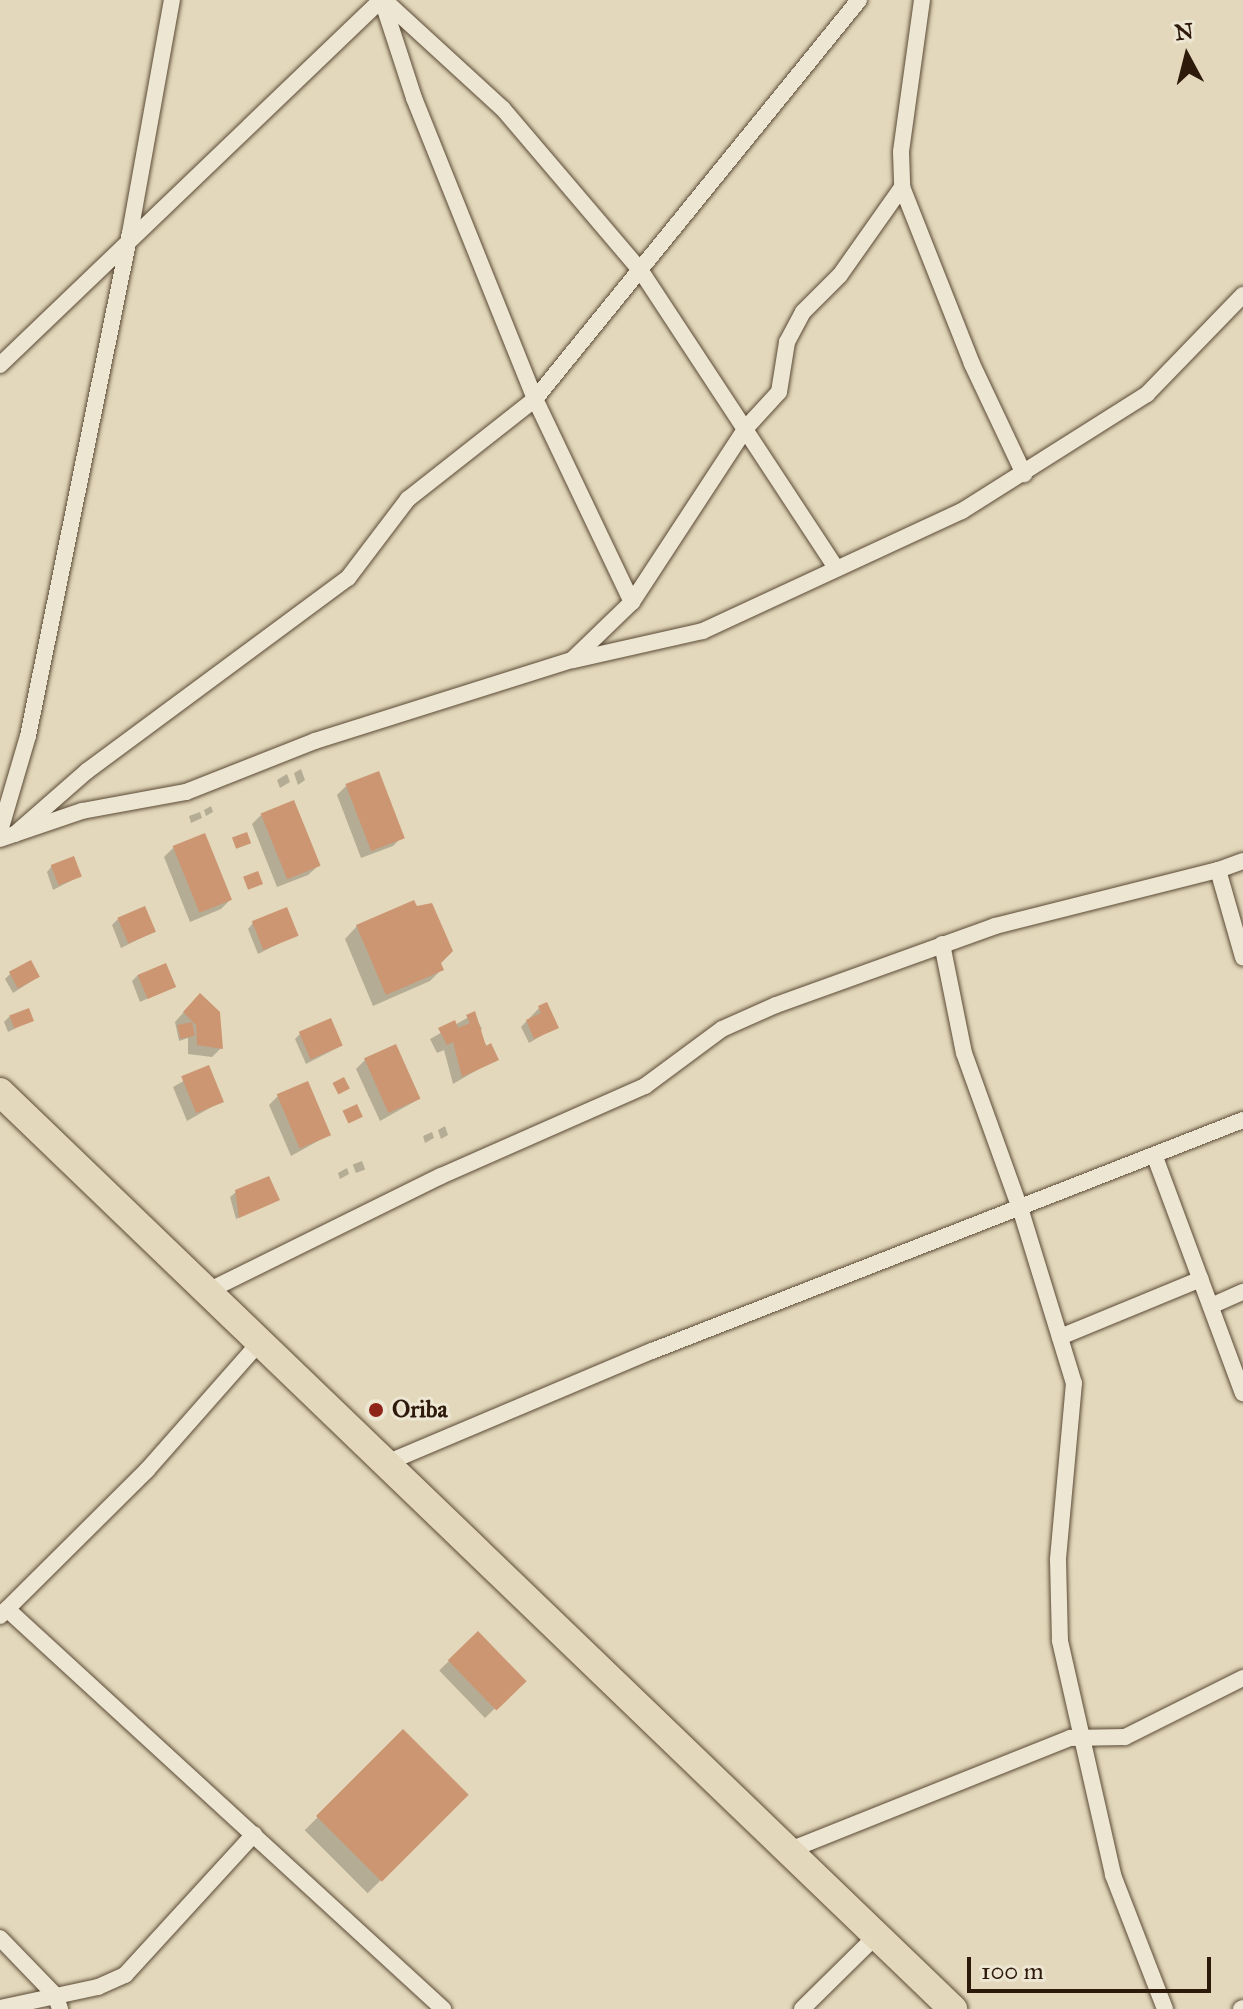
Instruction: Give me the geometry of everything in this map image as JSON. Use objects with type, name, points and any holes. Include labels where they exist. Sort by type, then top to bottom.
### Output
[{"type":"highway","points":[[0,1092],[204,1293],[953,2009]]},
{"type":"street","points":[[5,835],[129,239],[172,0]]},
{"type":"street","points":[[0,365],[382,0]]},
{"type":"street","points":[[382,0],[503,109],[641,271],[836,568]]},
{"type":"street","points":[[382,0],[406,77],[535,399],[632,602]]},
{"type":"street","points":[[5,835],[348,578],[408,499],[535,399],[859,0]]},
{"type":"street","points":[[922,0],[901,152],[902,187],[972,364],[1024,474]]},
{"type":"street","points":[[572,660],[632,602],[745,429],[779,392],[787,342],[803,312],[840,275],[902,187]]},
{"type":"street","points":[[5,835],[82,811],[186,792],[315,741],[572,660],[703,631],[962,511],[1024,474],[1147,394],[1243,295]]},
{"type":"street","points":[[204,1293],[441,1176],[645,1086],[722,1029],[942,944],[1036,914],[1218,870],[1243,861]]},
{"type":"street","points":[[1218,870],[1243,957]]},
{"type":"street","points":[[942,944],[964,1053],[1021,1211],[1074,1383],[1076,1409],[1062,1511],[1058,1623],[1079,1737],[1113,1875],[1165,2009]]},
{"type":"street","points":[[384,1464],[652,1351],[1021,1211],[1243,1120]]},
{"type":"street","points":[[1155,1157],[1243,1393]]},
{"type":"street","points":[[1060,1337],[1201,1279]]},
{"type":"street","points":[[1211,1306],[1243,1292]]},
{"type":"street","points":[[259,1343],[147,1470],[3,1613],[254,1834],[443,2009]]},
{"type":"street","points":[[790,1850],[1079,1737],[1125,1737],[1243,1678]]},
{"type":"street","points":[[0,2008],[57,2002],[125,1975],[254,1834]]},
{"type":"street","points":[[802,2009],[877,1935]]},
{"type":"street","points":[[0,1938],[57,2002]]},
{"type":"building","points":[[379,771],[405,838],[371,851],[345,784]]},
{"type":"building","points":[[294,800],[321,866],[287,879],[261,813]]},
{"type":"building","points":[[247,832],[251,843],[236,849],[232,837]]},
{"type":"building","points":[[205,833],[232,900],[200,913],[173,846]]},
{"type":"building","points":[[74,856],[82,877],[59,885],[51,865]]},
{"type":"building","points":[[258,871],[263,884],[248,890],[243,877]]},
{"type":"building","points":[[414,900],[417,906],[432,903],[453,951],[441,963],[444,970],[386,995],[356,925]]},
{"type":"building","points":[[145,906],[156,932],[128,943],[117,918]]},
{"type":"building","points":[[287,907],[299,936],[263,950],[252,921]]},
{"type":"building","points":[[31,960],[40,977],[18,989],[9,972]]},
{"type":"building","points":[[166,963],[176,987],[148,999],[137,975]]},
{"type":"building","points":[[200,993],[220,1012],[223,1049],[197,1045],[196,1025],[183,1012]]},
{"type":"building","points":[[547,1002],[559,1028],[534,1039],[526,1020],[541,1013],[538,1006]]},
{"type":"building","points":[[29,1008],[34,1021],[14,1029],[9,1016]]},
{"type":"building","points":[[475,1011],[486,1046],[491,1043],[499,1060],[462,1077],[453,1042],[447,1045],[438,1028],[455,1020],[458,1028],[470,1023],[466,1015]]},
{"type":"building","points":[[331,1018],[343,1046],[311,1059],[299,1032]]},
{"type":"building","points":[[192,1022],[195,1036],[180,1039],[177,1025]]},
{"type":"building","points":[[396,1044],[420,1099],[388,1113],[364,1058]]},
{"type":"building","points":[[209,1065],[224,1102],[196,1113],[181,1076]]},
{"type":"building","points":[[344,1077],[350,1089],[338,1094],[332,1083]]},
{"type":"building","points":[[308,1081],[331,1135],[300,1149],[277,1094]]},
{"type":"building","points":[[357,1104],[363,1117],[348,1123],[342,1111]]},
{"type":"building","points":[[269,1176],[280,1200],[239,1218],[235,1190]]},
{"type":"building","points":[[478,1631],[527,1681],[496,1711],[448,1660]]},
{"type":"building","points":[[403,1729],[469,1795],[382,1882],[316,1816]]},
{"type":"place","name":"Oriba","points":[[376,1410]]}]
